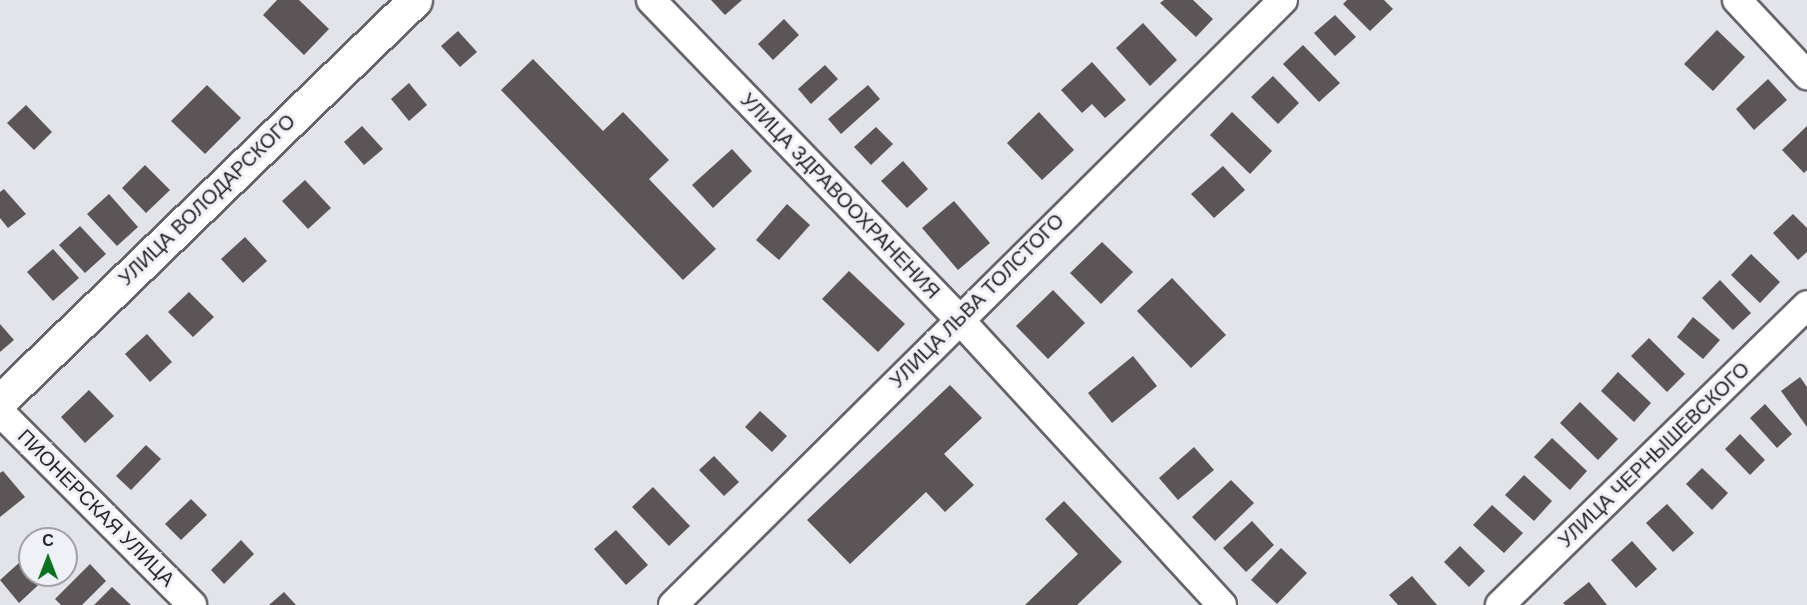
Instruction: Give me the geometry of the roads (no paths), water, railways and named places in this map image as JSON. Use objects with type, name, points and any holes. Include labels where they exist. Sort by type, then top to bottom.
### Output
[{"type":"street","name":"УЛИЦА ВОЛОДАРСКОГО","points":[[0,401],[415,0]]},
{"type":"street","name":"УЛИЦА ЗДРАВООХРАНЕНИЯ","points":[[651,0],[958,318],[1222,605]]},
{"type":"street","name":"УЛИЦА ЛЬВА ТОЛСТОГО","points":[[673,605],[958,318],[1283,0]]},
{"type":"street","points":[[1737,0],[1807,75]]},
{"type":"street","name":"УЛИЦА ЧЕРНЫШЕВСКОГО","points":[[1500,605],[1807,305]]},
{"type":"street","name":"ПИОНЕРСКАЯ УЛИЦА","points":[[0,412],[192,605]]}]
